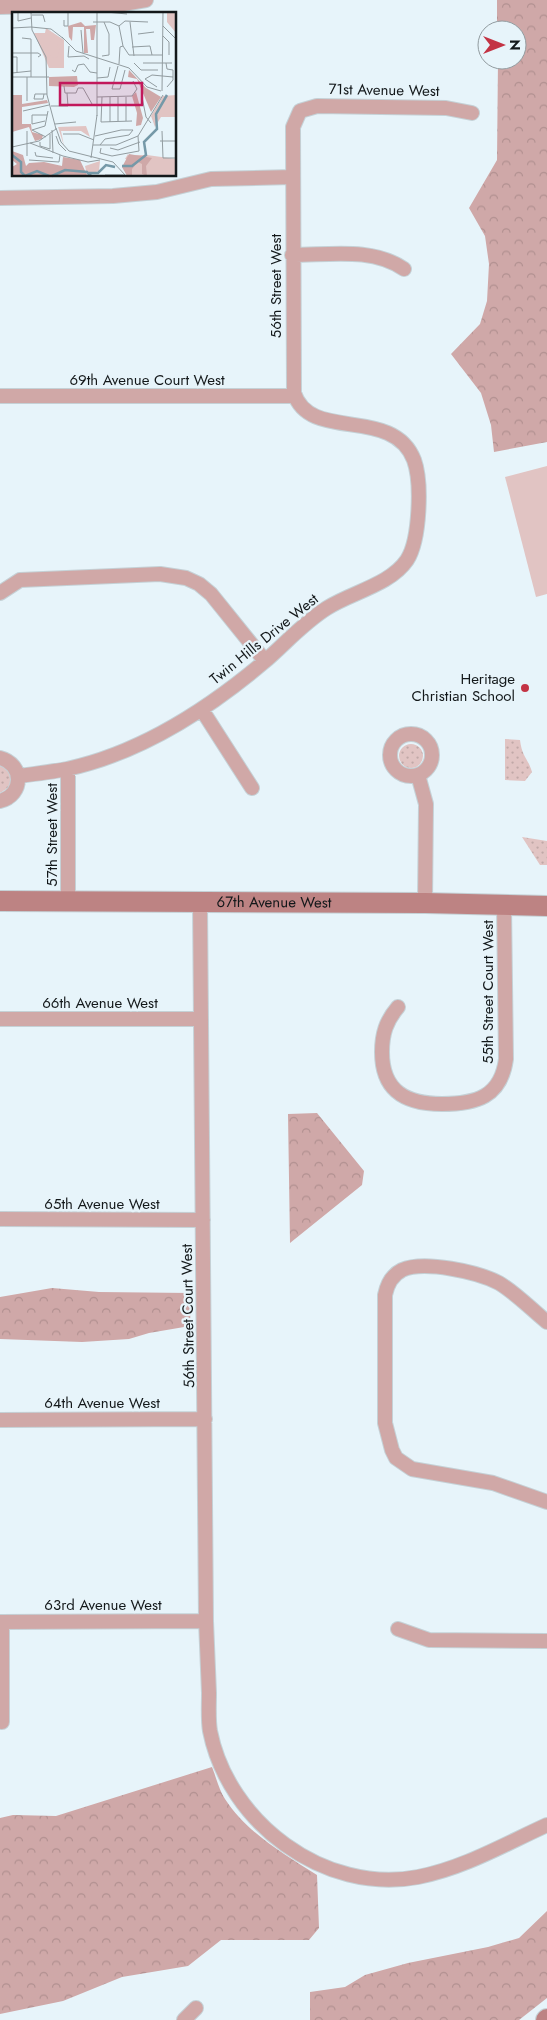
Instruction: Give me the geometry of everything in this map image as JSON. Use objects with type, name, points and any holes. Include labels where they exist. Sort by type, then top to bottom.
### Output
[{"type":"street","points":[[0,7],[123,4],[146,0]]},
{"type":"street","name":"71st Avenue West","points":[[298,113],[306,108],[322,106],[446,108],[472,113]]},
{"type":"street","name":"56th Street West","points":[[295,396],[292,370],[292,130],[298,113]]},
{"type":"street","points":[[0,198],[113,196],[150,193],[211,179],[292,177]]},
{"type":"street","points":[[292,255],[366,255],[388,260],[404,270]]},
{"type":"street","name":"69th Avenue Court West","points":[[0,396],[295,396]]},
{"type":"street","name":"Twin Hills Drive West","points":[[18,776],[68,768],[141,743],[202,710],[265,661],[297,630],[326,608],[348,595],[391,577],[407,560],[416,533],[416,467],[412,455],[403,443],[388,432],[313,416],[303,409],[295,396]]},
{"type":"street","points":[[0,593],[20,580],[160,574],[186,578],[211,594],[265,661]]},
{"type":"street","points":[[202,710],[252,788]]},
{"type":"street","points":[[0,758],[12,764],[18,776],[16,790],[12,795],[0,801]]},
{"type":"street","name":"57th Street West","points":[[68,768],[68,902]]},
{"type":"street","points":[[418,775],[426,804],[425,903]]},
{"type":"street","name":"67th Avenue West","points":[[0,901],[425,903],[547,906]]},
{"type":"street","name":"56th Street Court West","points":[[200,903],[206,1621],[210,1729],[223,1772],[236,1795],[270,1832],[301,1855],[340,1872],[396,1879],[433,1874],[473,1860],[547,1825]]},
{"type":"street","name":"55th Street Court West","points":[[398,1007],[389,1016],[382,1039],[384,1073],[397,1092],[418,1103],[464,1104],[486,1096],[495,1088],[501,1078],[506,1059],[504,906]]},
{"type":"street","name":"66th Avenue West","points":[[0,1019],[201,1019]]},
{"type":"street","name":"65th Avenue West","points":[[0,1219],[203,1220]]},
{"type":"street","points":[[547,1322],[516,1294],[498,1283],[478,1274],[457,1269],[407,1269],[396,1274],[388,1285],[385,1295],[385,1423],[392,1450],[402,1463],[412,1469],[493,1483],[547,1502]]},
{"type":"street","name":"64th Avenue West","points":[[0,1420],[205,1419]]},
{"type":"street","name":"63rd Avenue West","points":[[1,1622],[206,1621]]},
{"type":"street","points":[[1,1622],[2,1722]]},
{"type":"street","points":[[398,1629],[429,1640],[547,1640]]},
{"type":"street","points":[[184,2020],[196,2008]]},
{"type":"shaded area","points":[[547,466],[547,594],[536,597],[505,477]]},
{"type":"shaded area","points":[[505,739],[520,740],[522,750],[532,772],[525,781],[505,780]]},
{"type":"shaded area","points":[[411,744],[420,747],[423,756],[420,765],[411,768],[402,765],[399,756],[402,747]]},
{"type":"shaded area","points":[[0,766],[6,767],[11,773],[11,786],[0,793]]},
{"type":"shaded area","points":[[522,837],[547,841],[547,865],[540,865]]},
{"type":"green space","points":[[497,0],[547,0],[547,442],[494,452],[491,425],[481,393],[451,354],[480,324],[487,301],[489,264],[485,236],[469,208],[497,160],[498,70],[527,70],[527,20],[497,20]]},
{"type":"green space","points":[[317,1113],[364,1171],[362,1185],[290,1243],[288,1114]]},
{"type":"green space","points":[[52,1288],[99,1292],[191,1293],[190,1326],[149,1333],[129,1339],[82,1342],[0,1339],[0,1297]]},
{"type":"green space","points":[[212,1767],[223,1795],[244,1822],[267,1842],[317,1875],[319,1928],[309,1940],[221,1940],[188,1966],[122,1977],[63,2001],[0,2014],[0,1818],[13,1815],[56,1816]]},
{"type":"green space","points":[[547,1911],[547,1998],[519,2020],[310,2020],[310,1992],[345,1987],[365,1975],[408,1963],[488,1947],[519,1938]]},
{"type":"place","name":"Heritage Christian School","points":[[525,688]]}]
